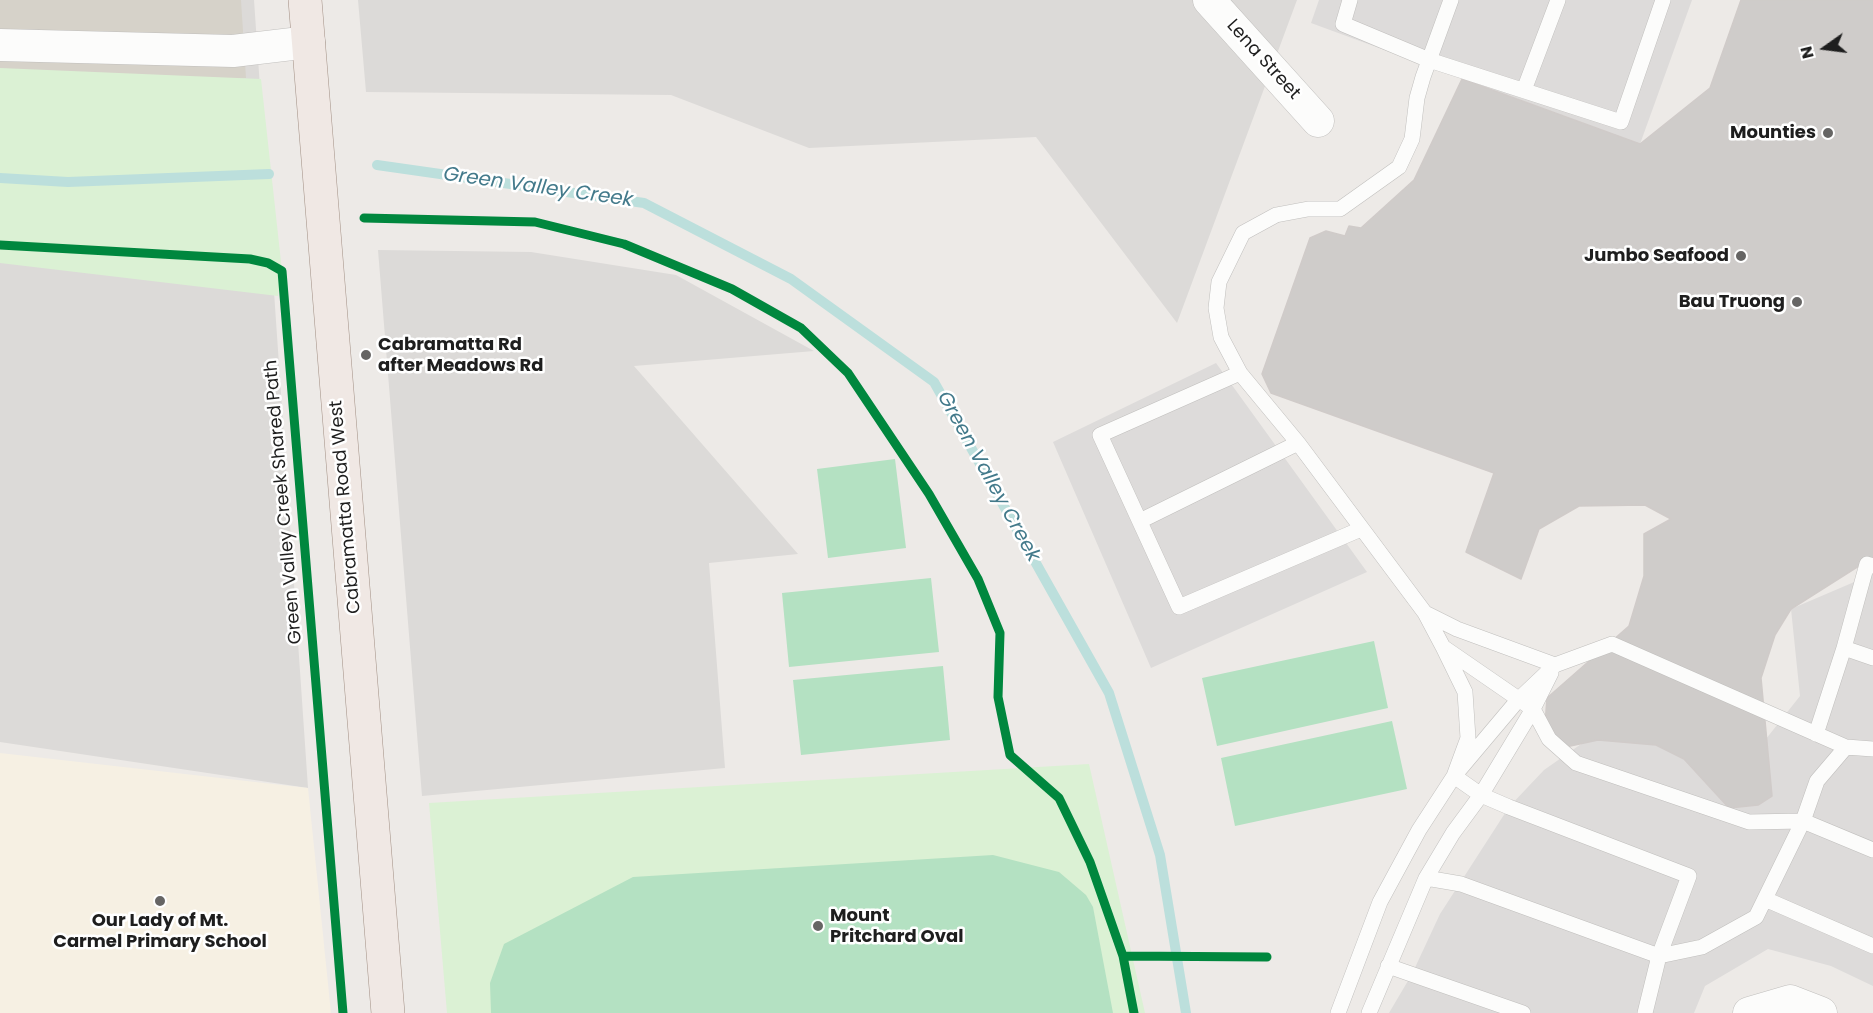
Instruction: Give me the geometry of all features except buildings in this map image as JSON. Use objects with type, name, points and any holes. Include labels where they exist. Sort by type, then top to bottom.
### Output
[{"type":"main road","name":"Cabramatta Road West","points":[[305,0],[388,1013]]},
{"type":"street","name":"Lena Street","points":[[1209,0],[1318,121]]},
{"type":"street","points":[[0,45],[233,51],[309,42]]},
{"type":"street","points":[[1749,1013],[1790,1001],[1821,1013]]},
{"type":"lane","points":[[1350,0],[1343,24],[1430,60],[1621,122],[1664,0]]},
{"type":"lane","points":[[1451,0],[1417,98],[1412,139],[1400,167],[1340,209],[1308,209],[1276,215],[1243,233],[1219,282],[1216,308],[1221,337],[1240,373],[1298,444],[1425,613],[1466,692],[1468,738],[1454,776]]},
{"type":"lane","points":[[1524,90],[1558,0]]},
{"type":"lane","points":[[1240,373],[1100,435],[1179,607],[1361,529]]},
{"type":"lane","points":[[1140,521],[1298,444]]},
{"type":"lane","points":[[1816,734],[1844,648],[1867,564],[1873,566]]},
{"type":"lane","points":[[1425,613],[1457,629],[1555,665]]},
{"type":"lane","points":[[1338,1013],[1380,902],[1419,830],[1454,776],[1518,700],[1555,665],[1612,644],[1846,747],[1873,749]]},
{"type":"lane","points":[[1443,647],[1533,709],[1549,739],[1576,763],[1749,822],[1803,820],[1873,850]]},
{"type":"lane","points":[[1844,648],[1873,658]]},
{"type":"lane","points":[[1369,1013],[1426,878],[1453,833],[1481,795],[1533,709],[1555,665]]},
{"type":"lane","points":[[1426,878],[1461,884],[1659,956],[1702,947],[1756,917],[1803,820],[1817,781],[1846,747]]},
{"type":"lane","points":[[1454,776],[1481,795],[1509,807],[1689,876],[1659,956],[1646,1013]]},
{"type":"lane","points":[[1765,899],[1873,946]]},
{"type":"lane","points":[[1388,966],[1523,1013]]},
{"type":"shaded area","points":[[0,0],[254,0],[308,788],[0,742]]},
{"type":"shaded area","points":[[0,0],[241,0],[246,78],[0,79]]},
{"type":"shaded area","points":[[358,0],[1297,0],[1177,323],[1036,137],[809,148],[671,95],[366,92]]},
{"type":"shaded area","points":[[1319,0],[1692,0],[1640,144],[1311,23]]},
{"type":"shaded area","points":[[378,250],[531,252],[676,275],[814,351],[634,366],[798,554],[709,563],[725,768],[422,796]]},
{"type":"shaded area","points":[[1216,363],[1367,572],[1151,668],[1053,442]]},
{"type":"shaded area","points":[[1873,574],[1873,986],[1831,966],[1768,949],[1705,986],[1694,1013],[1389,1013],[1412,974],[1440,914],[1509,807],[1544,770],[1604,728],[1762,744],[1800,696],[1791,609]]},
{"type":"shaded area","name":"Our Lady of Mt. Carmel Primary School","points":[[0,753],[308,788],[331,1013],[0,1013]]},
{"type":"green space","points":[[0,68],[261,79],[282,271],[278,296],[0,263]]},
{"type":"green space","points":[[895,459],[906,548],[828,558],[817,469]]},
{"type":"green space","points":[[931,578],[939,652],[789,667],[782,593]]},
{"type":"green space","points":[[1374,641],[1388,708],[1217,746],[1202,678]]},
{"type":"green space","points":[[943,666],[950,740],[801,755],[793,680]]},
{"type":"green space","points":[[1392,721],[1407,789],[1235,826],[1221,758]]},
{"type":"green space","name":"Mount Pritchard Oval","points":[[1089,764],[1145,1013],[447,1013],[429,803]]},
{"type":"green space","name":"Mount Pritchard Oval","points":[[993,855],[1059,872],[1086,895],[1093,907],[1113,1013],[491,1013],[490,983],[504,944],[633,877]]},
{"type":"waterway","name":"Green Valley Creek","points":[[377,165],[644,203],[791,279],[934,382],[1109,693],[1160,855],[1186,1013]]},
{"type":"waterway","name":"Green Valley Creek","points":[[0,178],[68,182],[269,174]]},
{"type":"cycle path","points":[[364,218],[535,222],[624,244],[732,289],[801,328],[848,373],[929,494],[978,579],[1000,633],[998,697],[1010,755],[1059,798],[1090,862],[1123,956],[1134,1013]]},
{"type":"cycle path","name":"Green Valley Creek Shared Path","points":[[0,245],[250,259],[268,263],[282,271],[343,1013]]},
{"type":"cycle path","points":[[1123,956],[1267,957]]},
{"type":"place","name":"Mounties","points":[[1828,133]]},
{"type":"place","name":"Jumbo Seafood","points":[[1741,256]]},
{"type":"place","name":"Bau Truong","points":[[1797,302]]},
{"type":"place","name":"Cabramatta Rd after Meadows Rd","points":[[366,355]]},
{"type":"place","name":"Our Lady of Mt. Carmel Primary School","points":[[160,901]]},
{"type":"place","name":"Mount Pritchard Oval","points":[[818,926]]}]
